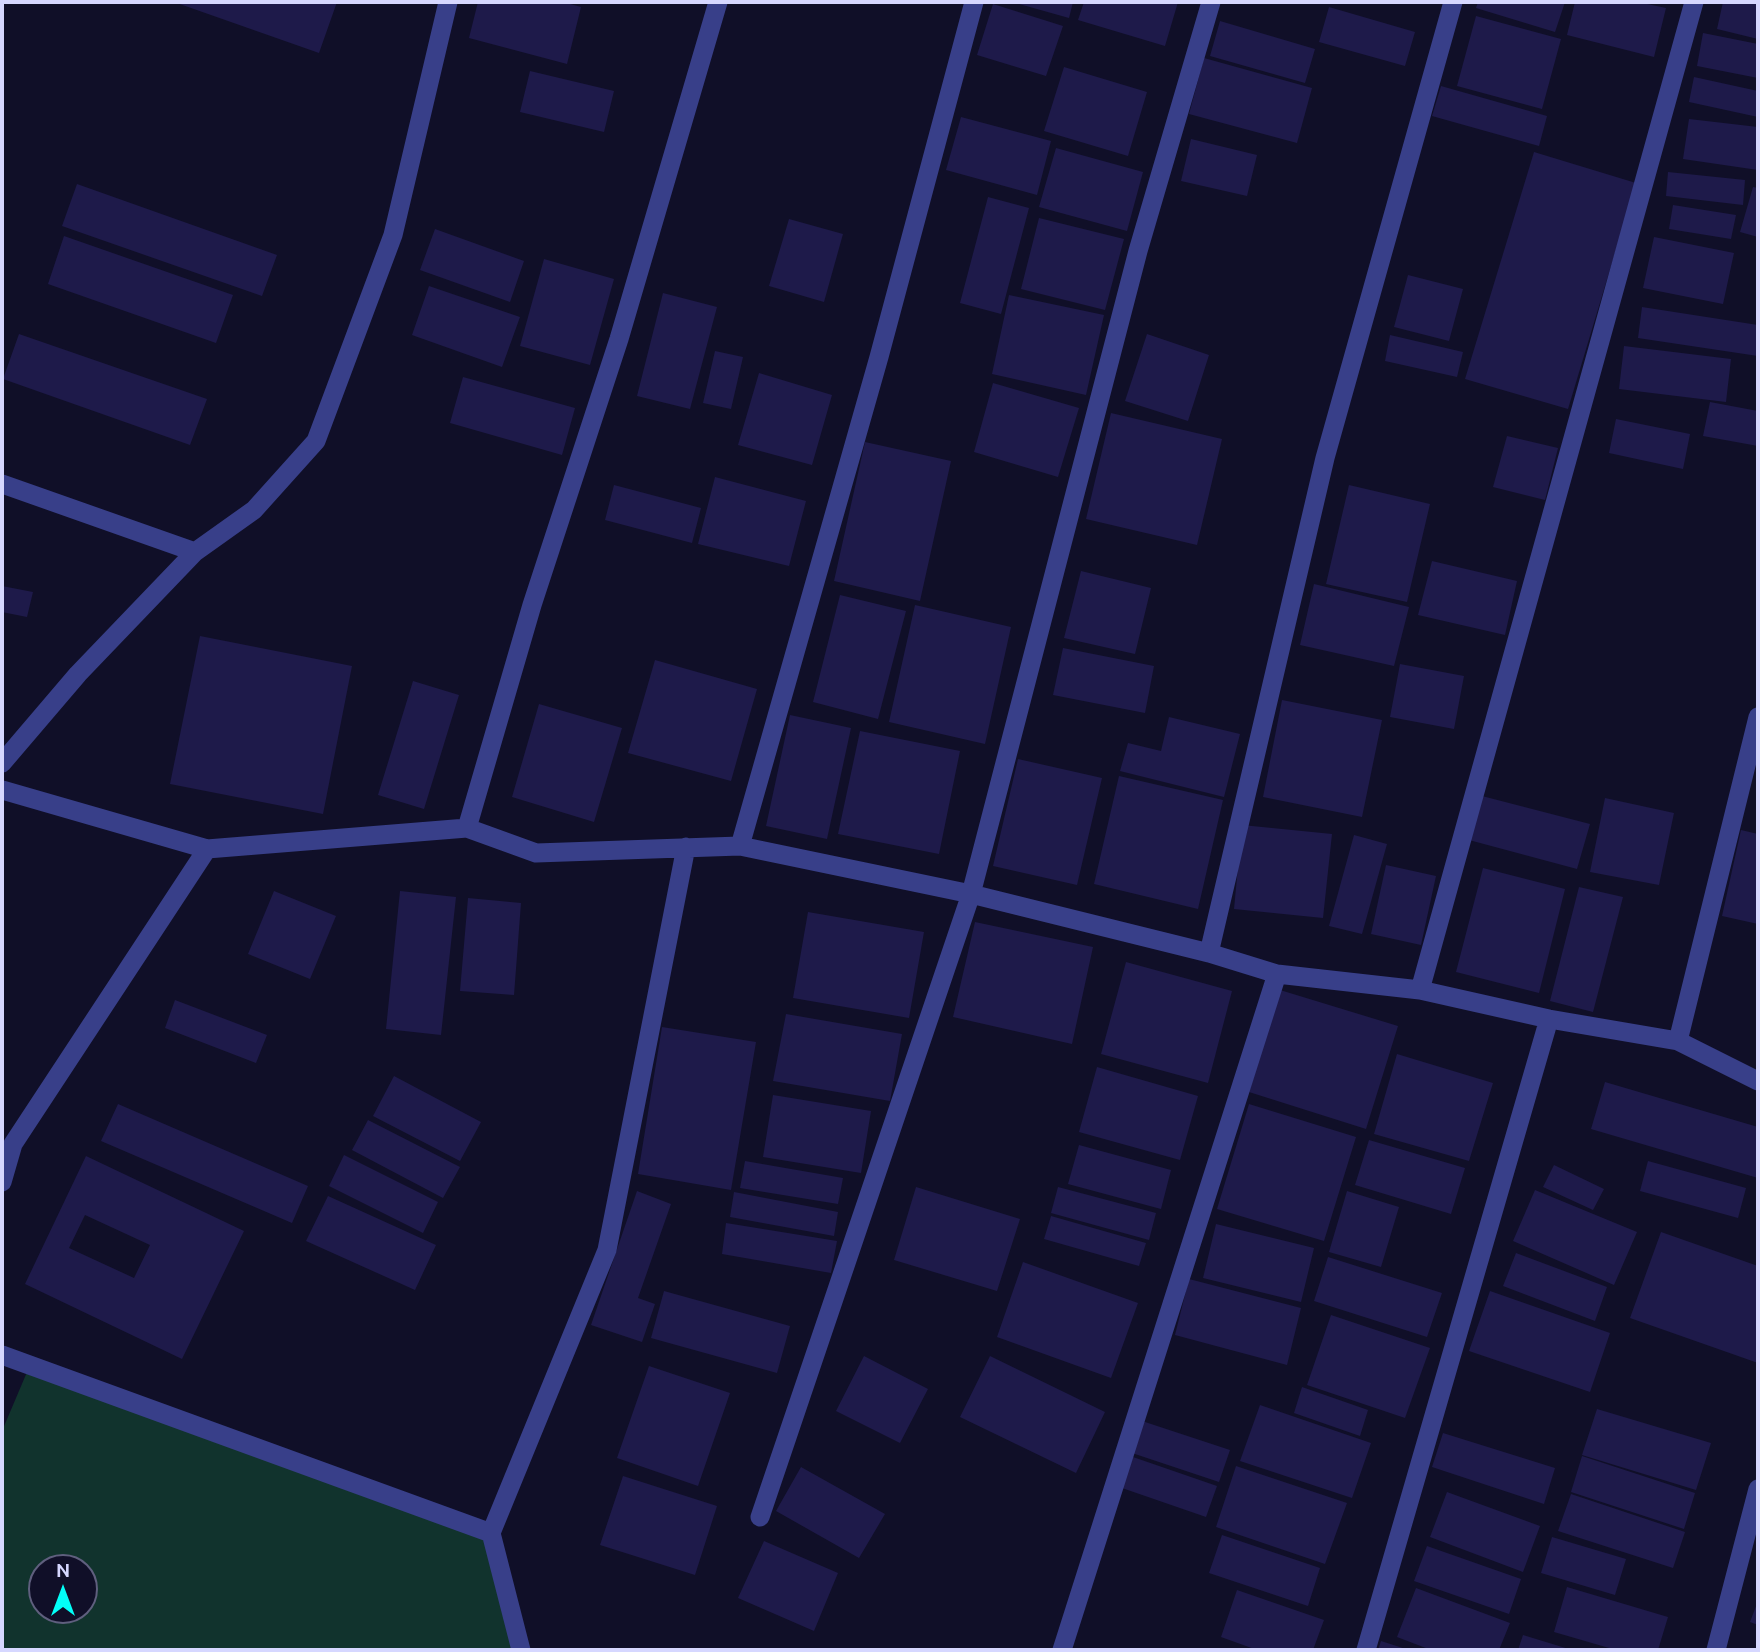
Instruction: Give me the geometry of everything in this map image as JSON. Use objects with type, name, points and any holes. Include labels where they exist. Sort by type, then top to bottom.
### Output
[{"type":"street","points":[[2,763],[78,674],[195,552],[254,510],[316,441],[393,235],[448,2]]},
{"type":"street","points":[[467,828],[532,605],[619,339],[718,2]]},
{"type":"street","points":[[740,846],[875,370],[974,2]]},
{"type":"street","points":[[760,1517],[971,894],[1138,251],[1210,2]]},
{"type":"street","points":[[1209,953],[1325,458],[1453,2]]},
{"type":"street","points":[[1420,990],[1694,2]]},
{"type":"street","points":[[2,484],[195,552]]},
{"type":"street","points":[[1678,1041],[1758,718]]},
{"type":"street","points":[[2,790],[207,849],[467,828],[536,853],[740,846],[971,894],[1209,953],[1277,974],[1420,990],[1549,1019],[1678,1041],[1758,1082]]},
{"type":"street","points":[[521,1650],[491,1533],[607,1250],[686,846]]},
{"type":"street","points":[[2,1182],[13,1144],[207,849]]},
{"type":"street","points":[[1062,1650],[1277,974]]},
{"type":"street","points":[[1366,1650],[1549,1019]]},
{"type":"street","points":[[2,1354],[491,1533]]},
{"type":"street","points":[[1716,1650],[1758,1489]]},
{"type":"green space","points":[[30,1365],[491,1533],[521,1650],[2,1650],[2,1431]]},
{"type":"building","points":[[174,2],[337,2],[319,53]]},
{"type":"building","points":[[478,2],[563,2],[581,7],[567,64],[469,38]]},
{"type":"building","points":[[1012,2],[1073,2],[1069,18]]},
{"type":"building","points":[[1084,2],[1178,2],[1165,46],[1078,20]]},
{"type":"building","points":[[1478,2],[1565,2],[1555,32],[1476,8]]},
{"type":"building","points":[[1575,2],[1638,2],[1666,8],[1654,57],[1567,35]]},
{"type":"building","points":[[1723,2],[1758,2],[1758,39],[1717,29]]},
{"type":"building","points":[[993,4],[1063,26],[1046,76],[977,55]]},
{"type":"building","points":[[1329,7],[1415,32],[1405,66],[1319,42]]},
{"type":"building","points":[[1476,16],[1561,39],[1542,109],[1457,86]]},
{"type":"building","points":[[1220,21],[1315,49],[1305,83],[1210,56]]},
{"type":"building","points":[[1703,33],[1758,44],[1758,78],[1697,66]]},
{"type":"building","points":[[1204,58],[1312,88],[1297,143],[1189,114]]},
{"type":"building","points":[[1064,67],[1147,92],[1128,156],[1044,131]]},
{"type":"building","points":[[530,71],[614,91],[604,132],[520,112]]},
{"type":"building","points":[[1694,77],[1758,91],[1758,117],[1689,102]]},
{"type":"building","points":[[1441,86],[1547,116],[1539,146],[1432,116]]},
{"type":"building","points":[[961,117],[1051,141],[1037,195],[946,170]]},
{"type":"building","points":[[1689,119],[1758,127],[1758,170],[1683,159]]},
{"type":"building","points":[[1191,139],[1257,155],[1247,196],[1181,181]]},
{"type":"building","points":[[1056,148],[1143,172],[1127,231],[1039,207]]},
{"type":"building","points":[[1534,152],[1636,183],[1568,409],[1465,379]]},
{"type":"building","points":[[1668,172],[1745,180],[1743,205],[1666,196]]},
{"type":"building","points":[[77,184],[277,255],[262,296],[62,226]]},
{"type":"building","points":[[1753,187],[1758,188],[1758,237],[1740,232]]},
{"type":"building","points":[[988,197],[1029,208],[1001,314],[960,303]]},
{"type":"building","points":[[1673,205],[1736,215],[1731,239],[1669,229]]},
{"type":"building","points":[[1039,218],[1124,239],[1105,310],[1021,289]]},
{"type":"building","points":[[789,219],[843,234],[824,302],[769,286]]},
{"type":"building","points":[[435,229],[524,261],[510,302],[420,270]]},
{"type":"building","points":[[64,236],[233,295],[216,343],[48,284]]},
{"type":"building","points":[[1654,237],[1734,253],[1723,304],[1643,288]]},
{"type":"building","points":[[544,259],[614,279],[590,365],[520,346]]},
{"type":"building","points":[[1408,275],[1463,289],[1449,341],[1394,327]]},
{"type":"building","points":[[429,286],[520,317],[502,367],[412,335]]},
{"type":"building","points":[[663,293],[717,307],[690,409],[637,396]]},
{"type":"building","points":[[1009,295],[1104,315],[1086,395],[992,374]]},
{"type":"building","points":[[1642,307],[1758,325],[1758,356],[1638,338]]},
{"type":"building","points":[[19,334],[207,399],[190,445],[3,379]]},
{"type":"building","points":[[1147,334],[1209,355],[1188,421],[1125,401]]},
{"type":"building","points":[[1390,335],[1463,352],[1457,377],[1385,361]]},
{"type":"building","points":[[1624,346],[1731,359],[1726,402],[1619,389]]},
{"type":"building","points":[[715,351],[743,357],[731,409],[703,403]]},
{"type":"building","points":[[759,373],[832,395],[812,465],[738,445]]},
{"type":"building","points":[[463,377],[575,408],[562,455],[450,423]]},
{"type":"building","points":[[993,383],[1079,408],[1058,477],[974,452]]},
{"type":"building","points":[[1710,402],[1758,411],[1758,446],[1703,436]]},
{"type":"building","points":[[1111,413],[1222,439],[1197,545],[1086,519]]},
{"type":"building","points":[[1616,419],[1690,434],[1683,469],[1609,453]]},
{"type":"building","points":[[1507,436],[1558,448],[1545,500],[1493,487]]},
{"type":"building","points":[[865,442],[951,461],[920,601],[834,581]]},
{"type":"building","points":[[715,477],[806,501],[789,566],[698,544]]},
{"type":"building","points":[[614,485],[701,508],[692,543],[605,520]]},
{"type":"building","points":[[1349,485],[1430,504],[1407,602],[1326,584]]},
{"type":"building","points":[[1432,561],[1517,581],[1505,635],[1418,615]]},
{"type":"building","points":[[1081,571],[1151,588],[1135,654],[1064,638]]},
{"type":"building","points":[[1314,584],[1409,607],[1394,666],[1300,645]]},
{"type":"building","points":[[2,586],[33,592],[27,617],[2,612]]},
{"type":"building","points":[[840,595],[906,611],[878,719],[813,702]]},
{"type":"building","points":[[915,605],[1011,627],[985,744],[889,722]]},
{"type":"building","points":[[200,636],[352,666],[323,814],[170,784]]},
{"type":"building","points":[[1063,648],[1154,666],[1145,713],[1053,695]]},
{"type":"building","points":[[655,660],[757,689],[731,781],[628,753]]},
{"type":"building","points":[[1400,664],[1464,676],[1454,729],[1390,717]]},
{"type":"building","points":[[413,681],[459,695],[424,809],[378,795]]},
{"type":"building","points":[[1282,700],[1382,720],[1362,817],[1263,797]]},
{"type":"building","points":[[539,704],[622,728],[594,822],[512,797]]},
{"type":"building","points":[[790,715],[851,728],[827,839],[766,826]]},
{"type":"building","points":[[1169,717],[1240,734],[1224,797],[1120,771],[1128,743],[1161,751]]},
{"type":"building","points":[[860,731],[960,751],[939,854],[838,834]]},
{"type":"building","points":[[1018,759],[1102,778],[1077,885],[993,866]]},
{"type":"building","points":[[1119,776],[1223,800],[1198,909],[1094,884]]},
{"type":"building","points":[[1482,796],[1590,824],[1577,869],[1469,840]]},
{"type":"building","points":[[1605,798],[1674,813],[1659,885],[1590,872]]},
{"type":"building","points":[[1242,825],[1332,834],[1323,918],[1234,909]]},
{"type":"building","points":[[1741,830],[1758,834],[1758,924],[1722,916]]},
{"type":"building","points":[[1354,835],[1387,844],[1362,934],[1329,926]]},
{"type":"building","points":[[1386,865],[1436,876],[1421,945],[1371,934]]},
{"type":"building","points":[[1483,868],[1565,889],[1539,993],[1456,972]]},
{"type":"building","points":[[1579,887],[1623,897],[1593,1012],[1550,1001]]},
{"type":"building","points":[[274,891],[336,916],[310,979],[248,954]]},
{"type":"building","points":[[400,891],[456,897],[441,1035],[386,1029]]},
{"type":"building","points":[[468,898],[521,903],[514,995],[460,991]]},
{"type":"building","points":[[808,912],[924,932],[909,1018],[793,998]]},
{"type":"building","points":[[975,922],[1093,947],[1072,1044],[953,1017]]},
{"type":"building","points":[[1126,962],[1232,991],[1208,1083],[1101,1054]]},
{"type":"building","points":[[1280,990],[1398,1026],[1366,1129],[1249,1092]]},
{"type":"building","points":[[175,1000],[267,1035],[256,1063],[165,1028]]},
{"type":"building","points":[[786,1014],[902,1034],[890,1101],[773,1081]]},
{"type":"building","points":[[662,1027],[756,1042],[731,1190],[638,1174]]},
{"type":"building","points":[[1397,1054],[1493,1083],[1469,1161],[1374,1134]]},
{"type":"building","points":[[1097,1067],[1198,1096],[1180,1160],[1079,1132]]},
{"type":"building","points":[[394,1076],[481,1122],[460,1161],[373,1116]]},
{"type":"building","points":[[1605,1082],[1758,1127],[1758,1178],[1591,1129]]},
{"type":"building","points":[[773,1095],[871,1111],[861,1173],[763,1157]]},
{"type":"building","points":[[118,1104],[308,1186],[292,1223],[101,1141]]},
{"type":"building","points":[[1249,1104],[1356,1137],[1324,1241],[1217,1209]]},
{"type":"building","points":[[368,1120],[460,1167],[443,1198],[352,1150]]},
{"type":"building","points":[[1369,1140],[1465,1168],[1451,1214],[1355,1185]]},
{"type":"building","points":[[1079,1145],[1171,1170],[1161,1209],[1068,1184]]},
{"type":"building","points":[[344,1155],[438,1202],[423,1233],[329,1186]]},
{"type":"building","points":[[86,1156],[244,1231],[182,1359],[25,1284]],"holes":[[[85,1215],[150,1245],[134,1278],[69,1248]]]},
{"type":"building","points":[[745,1161],[843,1178],[838,1204],[740,1188]]},
{"type":"building","points":[[1648,1161],[1746,1188],[1738,1218],[1640,1191]]},
{"type":"building","points":[[1554,1165],[1604,1189],[1593,1210],[1543,1187]]},
{"type":"building","points":[[916,1187],[1020,1219],[997,1291],[894,1260]]},
{"type":"building","points":[[1058,1187],[1156,1213],[1149,1240],[1051,1213]]},
{"type":"building","points":[[1535,1190],[1637,1232],[1614,1285],[1513,1241]]},
{"type":"building","points":[[637,1191],[671,1204],[638,1298],[655,1304],[642,1342],[591,1325]]},
{"type":"building","points":[[1347,1191],[1399,1207],[1381,1267],[1329,1252]]},
{"type":"building","points":[[734,1192],[838,1212],[834,1236],[730,1217]]},
{"type":"building","points":[[328,1196],[436,1245],[415,1290],[306,1241]]},
{"type":"building","points":[[1051,1216],[1146,1243],[1139,1266],[1044,1239]]},
{"type":"building","points":[[726,1223],[837,1241],[831,1273],[722,1254]]},
{"type":"building","points":[[1216,1224],[1314,1248],[1301,1302],[1203,1278]]},
{"type":"building","points":[[1661,1232],[1758,1266],[1758,1363],[1630,1318]]},
{"type":"building","points":[[1516,1253],[1607,1287],[1595,1321],[1503,1286]]},
{"type":"building","points":[[1328,1257],[1442,1293],[1427,1337],[1314,1301]]},
{"type":"building","points":[[1023,1262],[1138,1303],[1111,1378],[997,1337]]},
{"type":"building","points":[[1189,1279],[1301,1308],[1287,1365],[1175,1335]]},
{"type":"building","points":[[664,1291],[790,1326],[777,1373],[651,1338]]},
{"type":"building","points":[[1490,1291],[1610,1333],[1590,1392],[1469,1351]]},
{"type":"building","points":[[1331,1315],[1430,1348],[1405,1418],[1307,1385]]},
{"type":"building","points":[[864,1356],[928,1389],[900,1443],[836,1411]]},
{"type":"building","points":[[990,1356],[1105,1412],[1076,1473],[960,1417]]},
{"type":"building","points":[[649,1366],[730,1393],[698,1486],[617,1458]]},
{"type":"building","points":[[1302,1387],[1368,1410],[1360,1436],[1294,1413]]},
{"type":"building","points":[[1260,1405],[1371,1443],[1352,1498],[1240,1461]]},
{"type":"building","points":[[1597,1409],[1711,1443],[1696,1490],[1582,1455]]},
{"type":"building","points":[[1142,1421],[1230,1450],[1219,1482],[1132,1453]]},
{"type":"building","points":[[1443,1433],[1555,1468],[1544,1504],[1432,1467]]},
{"type":"building","points":[[1582,1456],[1695,1493],[1684,1529],[1571,1492]]},
{"type":"building","points":[[1133,1457],[1217,1486],[1206,1517],[1122,1488]]},
{"type":"building","points":[[1236,1466],[1347,1503],[1325,1564],[1216,1527]]},
{"type":"building","points":[[801,1467],[885,1514],[859,1558],[776,1511]]},
{"type":"building","points":[[623,1476],[717,1506],[695,1575],[600,1545]]},
{"type":"building","points":[[1447,1492],[1540,1526],[1523,1572],[1430,1537]]},
{"type":"building","points":[[1571,1494],[1685,1532],[1673,1568],[1558,1531]]},
{"type":"building","points":[[1222,1535],[1320,1568],[1308,1606],[1209,1573]]},
{"type":"building","points":[[1552,1537],[1626,1559],[1615,1595],[1541,1573]]},
{"type":"building","points":[[764,1541],[838,1573],[814,1631],[738,1598]]},
{"type":"building","points":[[1427,1546],[1521,1579],[1509,1614],[1414,1581]]},
{"type":"building","points":[[1567,1587],[1668,1617],[1658,1650],[1616,1650],[1554,1632]]},
{"type":"building","points":[[1416,1588],[1510,1623],[1499,1650],[1431,1650],[1397,1637]]},
{"type":"building","points":[[1237,1590],[1324,1620],[1313,1650],[1257,1650],[1221,1637]]},
{"type":"building","points":[[1758,1601],[1758,1625],[1750,1622]]},
{"type":"building","points":[[1523,1635],[1572,1650],[1518,1650]]},
{"type":"building","points":[[1381,1641],[1409,1650],[1378,1650]]}]
